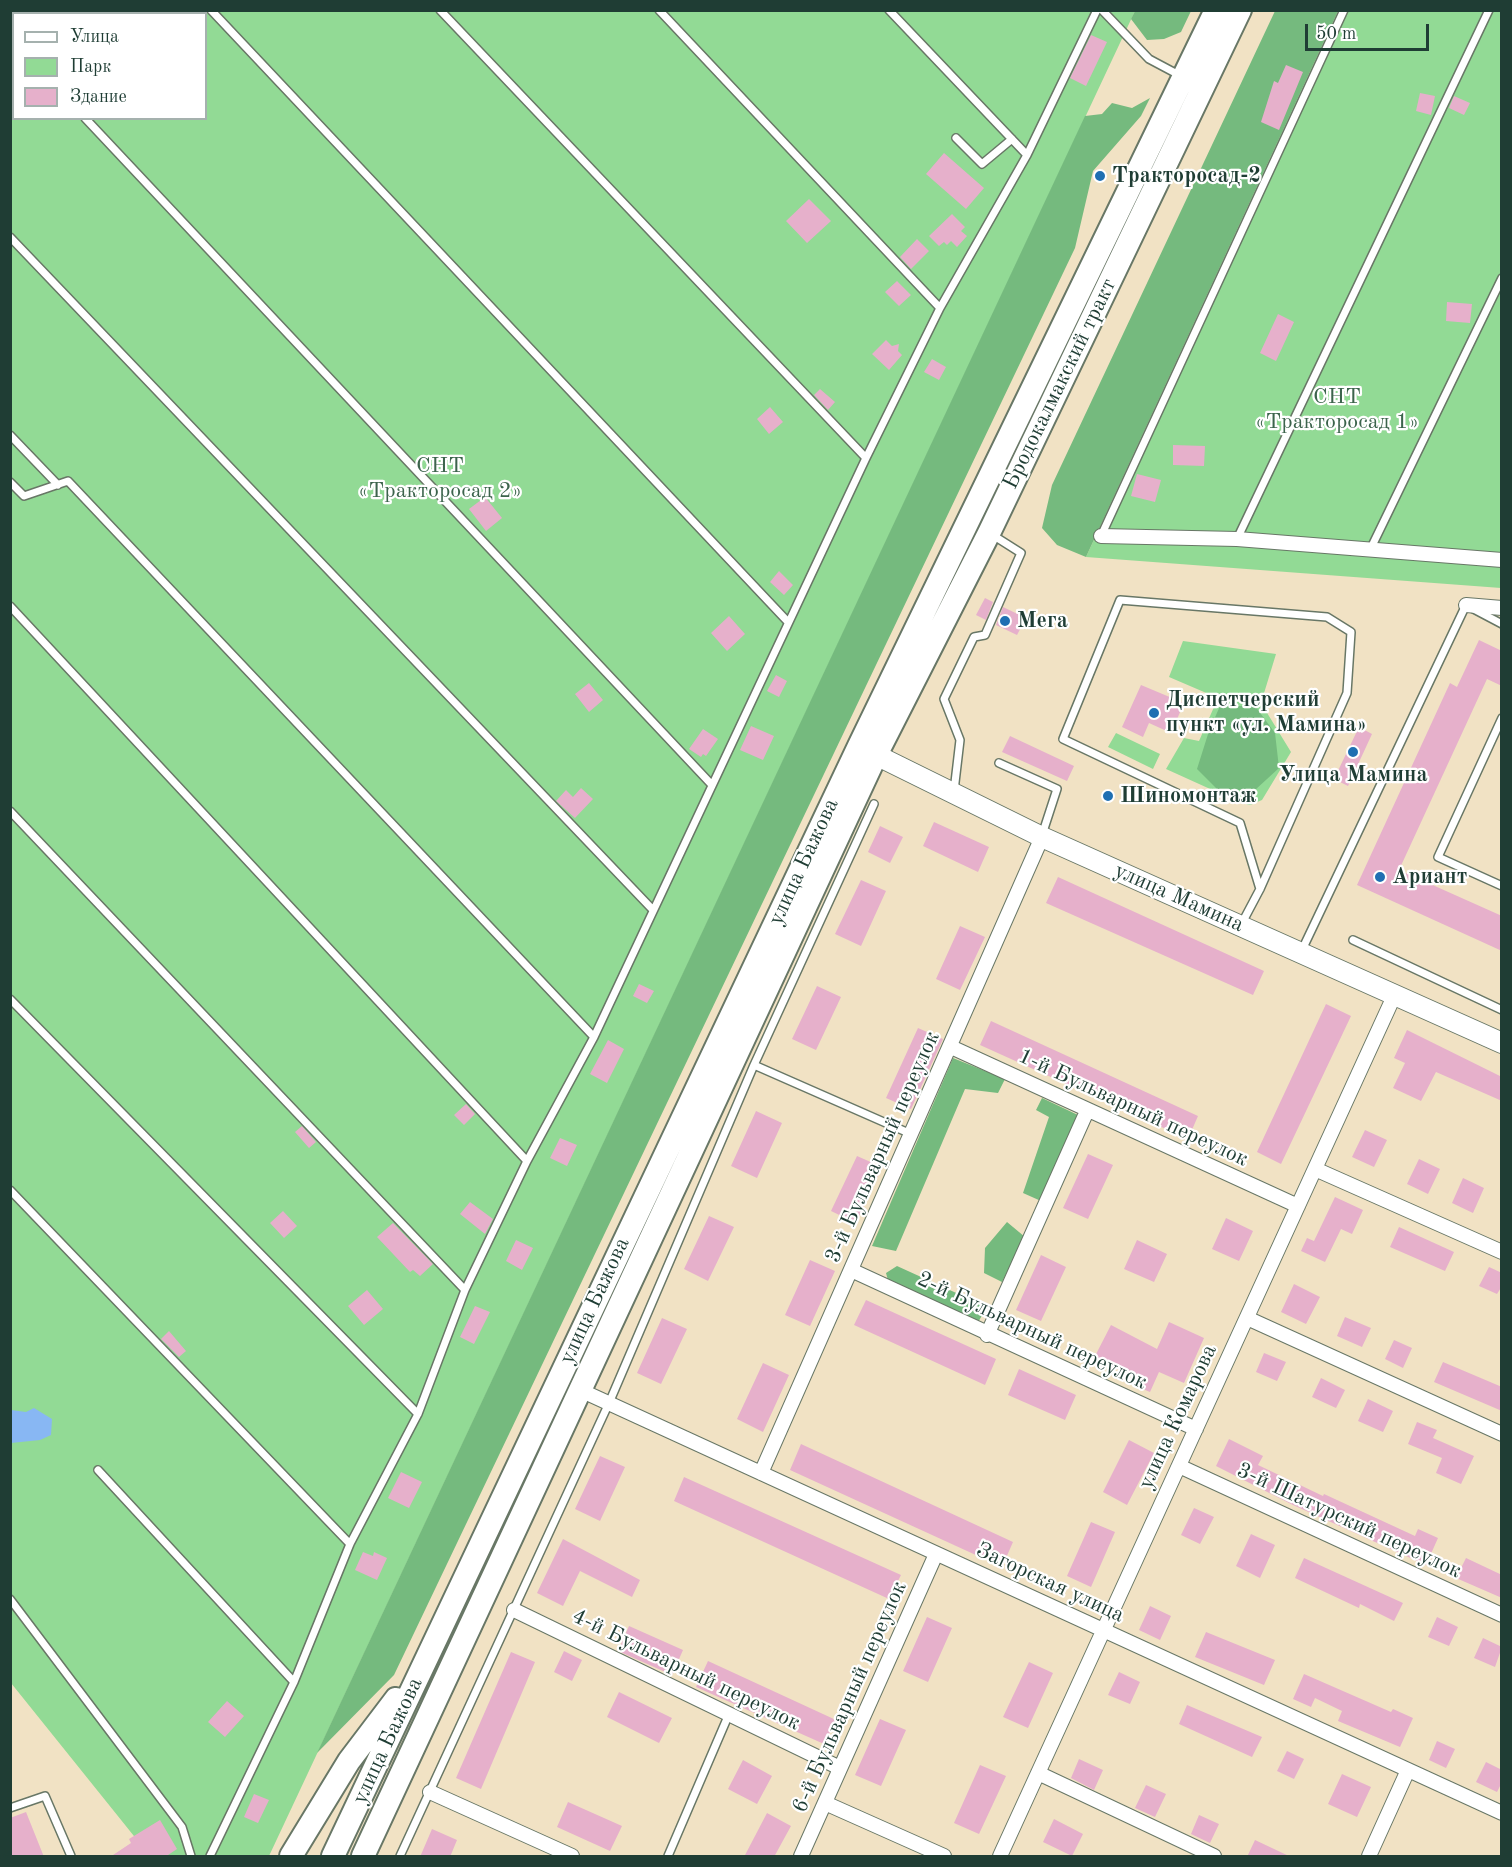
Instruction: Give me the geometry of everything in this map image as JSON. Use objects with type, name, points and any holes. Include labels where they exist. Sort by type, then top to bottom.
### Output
[{"type":"main road","name":"Бродокалмакский тракт","points":[[867,751],[1216,10]]},
{"type":"main road","name":"Бродокалмакский тракт","points":[[867,751],[989,533],[1239,10]]},
{"type":"main road","name":"улица Мамина","points":[[867,751],[1042,837],[1502,1043]]},
{"type":"main road","name":"улица Бажова","points":[[363,1857],[580,1390],[867,751]]},
{"type":"main road","name":"улица Бажова","points":[[333,1857],[430,1651],[867,751]]},
{"type":"main road","points":[[291,1857],[350,1761],[430,1651]]},
{"type":"street","points":[[1101,536],[1237,539],[1502,560]]},
{"type":"street","points":[[1466,605],[1502,608]]},
{"type":"street","name":"3-й Бульварный переулок","points":[[761,1473],[913,1134],[1042,837]]},
{"type":"street","name":"улица Комарова","points":[[1000,1857],[1395,994]]},
{"type":"street","name":"1-й Бульварный переулок","points":[[951,1047],[1298,1206]]},
{"type":"street","points":[[987,1335],[1087,1111]]},
{"type":"street","points":[[1315,1169],[1502,1252]]},
{"type":"street","name":"2-й Бульварный переулок","points":[[851,1270],[987,1335],[1196,1429]]},
{"type":"street","points":[[1246,1318],[1502,1434]]},
{"type":"street","name":"Загорская улица","points":[[580,1390],[1502,1813]]},
{"type":"street","name":"3-й Шатурский переулок","points":[[1179,1466],[1502,1615]]},
{"type":"street","name":"6-й Бульварный переулок","points":[[801,1857],[936,1554]]},
{"type":"street","name":"4-й Бульварный переулок","points":[[514,1610],[840,1768]]},
{"type":"street","points":[[1369,1857],[1408,1770]]},
{"type":"street","points":[[1038,1773],[1214,1857]]},
{"type":"street","points":[[430,1792],[572,1857]]},
{"type":"street","points":[[825,1803],[944,1857]]},
{"type":"lane","points":[[211,10],[788,622]]},
{"type":"lane","points":[[440,10],[866,458]]},
{"type":"lane","points":[[659,10],[940,308]]},
{"type":"lane","points":[[889,10],[1027,155]]},
{"type":"lane","points":[[210,1857],[294,1682],[350,1544],[418,1414],[465,1290],[527,1161],[594,1037],[788,622],[940,308],[1027,155],[1097,10]]},
{"type":"lane","points":[[1102,10],[1149,59],[1183,77]]},
{"type":"lane","points":[[1101,536],[1344,10]]},
{"type":"lane","points":[[1237,539],[1489,10]]},
{"type":"lane","points":[[87,120],[712,784]]},
{"type":"lane","points":[[956,138],[982,164],[1012,139]]},
{"type":"lane","points":[[10,237],[653,910]]},
{"type":"lane","points":[[1370,550],[1502,278]]},
{"type":"lane","points":[[10,435],[58,485]]},
{"type":"lane","points":[[10,482],[24,496],[68,481],[594,1037]]},
{"type":"lane","points":[[954,793],[960,740],[944,699],[974,637],[985,635],[1022,553],[989,533]]},
{"type":"lane","points":[[1241,926],[1260,889],[1347,693],[1351,632],[1327,617],[1120,600],[1063,739],[1240,823],[1260,889]]},
{"type":"lane","points":[[1301,952],[1466,605],[1502,624]]},
{"type":"lane","points":[[10,606],[527,1161]]},
{"type":"lane","points":[[1502,718],[1438,857],[1502,886]]},
{"type":"lane","points":[[999,762],[1057,789],[1042,837]]},
{"type":"lane","points":[[400,1857],[609,1403],[754,1065],[874,804]]},
{"type":"lane","points":[[10,811],[465,1290]]},
{"type":"lane","points":[[1353,940],[1502,1010]]},
{"type":"lane","points":[[10,999],[418,1414]]},
{"type":"lane","points":[[754,1065],[913,1134]]},
{"type":"lane","points":[[10,1190],[350,1544]]},
{"type":"lane","points":[[98,1470],[294,1682]]},
{"type":"lane","points":[[10,1599],[182,1827],[191,1857]]},
{"type":"lane","points":[[668,1857],[729,1714]]},
{"type":"lane","points":[[10,1808],[45,1796],[71,1857]]},
{"type":"green space","points":[[1135,10],[1191,11],[1181,32],[1164,39],[1147,40],[1131,19]]},
{"type":"green space","name":"СНТ «Тракторосад 2»","points":[[10,11],[1135,11],[269,1856],[150,1856],[11,1683]]},
{"type":"green space","points":[[1275,11],[1338,11],[1086,557],[1057,545],[1042,528],[1052,485]]},
{"type":"green space","name":"СНТ «Тракторосад 1»","points":[[1338,11],[1501,11],[1501,588],[1086,557]]},
{"type":"green space","points":[[1150,98],[1141,116],[1093,171],[1075,248],[394,1675],[317,1753],[1085,116],[1102,114],[1112,103],[1132,108]]},
{"type":"green space","points":[[1183,641],[1276,654],[1261,703],[1291,752],[1262,800],[1250,805],[1241,803],[1166,769],[1184,738],[1199,741],[1218,698],[1169,677]]},
{"type":"green space","points":[[1220,706],[1255,706],[1275,733],[1279,768],[1255,790],[1218,790],[1197,769]]},
{"type":"green space","points":[[1116,733],[1160,754],[1153,769],[1108,747]]},
{"type":"green space","points":[[953,1058],[1005,1079],[998,1093],[965,1089],[896,1251],[872,1246]]},
{"type":"green space","points":[[1042,1098],[1078,1115],[1041,1201],[1023,1193],[1049,1117],[1036,1110]]},
{"type":"green space","points":[[1007,1222],[1025,1237],[1002,1282],[984,1273],[985,1248]]},
{"type":"green space","points":[[897,1266],[987,1307],[977,1324],[889,1284],[886,1273]]},
{"type":"water","points":[[34,1408],[52,1419],[51,1435],[40,1440],[11,1443],[11,1410],[26,1412]]},
{"type":"building","points":[[1091,35],[1107,42],[1086,86],[1070,78]]},
{"type":"building","points":[[1286,65],[1303,72],[1279,130],[1261,122],[1274,81],[1278,83]]},
{"type":"building","points":[[1420,93],[1435,96],[1431,115],[1416,111]]},
{"type":"building","points":[[1454,96],[1470,103],[1464,115],[1449,108]]},
{"type":"building","points":[[944,153],[984,188],[966,209],[926,174]]},
{"type":"building","points":[[809,199],[831,221],[807,243],[786,221]]},
{"type":"building","points":[[952,214],[965,227],[961,231],[967,236],[957,247],[951,241],[947,245],[944,242],[939,246],[929,236]]},
{"type":"building","points":[[917,239],[929,251],[911,269],[900,257]]},
{"type":"building","points":[[897,281],[911,295],[899,306],[885,292]]},
{"type":"building","points":[[1447,302],[1472,304],[1470,323],[1446,321]]},
{"type":"building","points":[[1278,314],[1294,322],[1276,361],[1260,353]]},
{"type":"building","points":[[886,340],[892,346],[899,344],[898,351],[902,355],[889,370],[872,354]]},
{"type":"building","points":[[932,359],[946,367],[939,380],[924,372]]},
{"type":"building","points":[[820,389],[835,402],[828,410],[814,395]]},
{"type":"building","points":[[770,407],[783,422],[769,434],[757,419]]},
{"type":"building","points":[[1173,445],[1205,446],[1204,466],[1173,465]]},
{"type":"building","points":[[1137,474],[1161,480],[1155,502],[1131,496]]},
{"type":"building","points":[[485,497],[502,518],[486,531],[469,509]]},
{"type":"building","points":[[779,571],[793,585],[784,595],[770,582]]},
{"type":"building","points":[[985,598],[993,602],[986,620],[976,615]]},
{"type":"building","points":[[1003,607],[1026,618],[1017,635],[996,625]]},
{"type":"building","points":[[729,616],[745,634],[727,651],[711,633]]},
{"type":"building","points":[[1479,640],[1502,651],[1502,686],[1487,679],[1399,870],[1502,916],[1502,951],[1357,885],[1450,683],[1457,687]]},
{"type":"building","points":[[776,675],[787,681],[779,697],[767,691]]},
{"type":"building","points":[[589,683],[603,700],[589,712],[575,694]]},
{"type":"building","name":"Диспетчерский пункт «ул. Мамина»","points":[[1141,685],[1184,703],[1171,733],[1149,723],[1143,737],[1122,727]]},
{"type":"building","points":[[751,726],[774,736],[763,760],[740,750]]},
{"type":"building","points":[[1359,727],[1372,734],[1348,786],[1334,779]]},
{"type":"building","points":[[703,729],[718,739],[706,756],[703,754],[701,757],[689,749]]},
{"type":"building","points":[[1010,736],[1074,766],[1067,781],[1002,752]]},
{"type":"building","points":[[581,788],[593,799],[575,818],[556,801],[566,790],[573,797]]},
{"type":"building","points":[[934,822],[989,847],[978,872],[923,846]]},
{"type":"building","points":[[880,826],[903,837],[890,863],[868,852]]},
{"type":"building","points":[[1058,877],[1264,971],[1253,995],[1046,903]]},
{"type":"building","points":[[861,880],[886,891],[861,946],[835,934]]},
{"type":"building","points":[[960,926],[985,937],[960,990],[936,979]]},
{"type":"building","points":[[639,984],[654,991],[647,1003],[633,996]]},
{"type":"building","points":[[817,986],[841,997],[816,1050],[792,1039]]},
{"type":"building","points":[[1326,1004],[1351,1016],[1281,1164],[1257,1152]]},
{"type":"building","points":[[991,1021],[1198,1116],[1188,1139],[980,1045]]},
{"type":"building","points":[[918,1028],[943,1039],[911,1109],[886,1098]]},
{"type":"building","points":[[1407,1030],[1502,1077],[1502,1101],[1436,1072],[1421,1101],[1393,1088],[1405,1063],[1394,1058]]},
{"type":"building","points":[[608,1040],[624,1049],[607,1083],[590,1074]]},
{"type":"building","points":[[466,1104],[475,1114],[464,1125],[454,1115]]},
{"type":"building","points":[[756,1111],[782,1123],[757,1178],[731,1166]]},
{"type":"building","points":[[302,1126],[316,1142],[309,1148],[295,1132]]},
{"type":"building","points":[[1365,1130],[1387,1140],[1374,1167],[1352,1157]]},
{"type":"building","points":[[560,1138],[577,1145],[567,1166],[550,1158]]},
{"type":"building","points":[[1088,1154],[1113,1165],[1088,1219],[1063,1208]]},
{"type":"building","points":[[857,1156],[882,1167],[856,1223],[831,1211]]},
{"type":"building","points":[[1419,1159],[1440,1169],[1428,1194],[1407,1184]]},
{"type":"building","points":[[1463,1178],[1484,1188],[1473,1213],[1452,1203]]},
{"type":"building","points":[[1335,1197],[1363,1210],[1352,1234],[1341,1229],[1325,1262],[1301,1251],[1307,1238],[1314,1241]]},
{"type":"building","points":[[470,1202],[493,1219],[485,1234],[460,1214]]},
{"type":"building","points":[[283,1211],[297,1226],[284,1238],[270,1223]]},
{"type":"building","points":[[709,1216],[734,1227],[708,1281],[684,1269]]},
{"type":"building","points":[[1226,1218],[1253,1231],[1239,1261],[1212,1249]]},
{"type":"building","points":[[393,1223],[433,1264],[420,1276],[413,1270],[410,1272],[377,1237]]},
{"type":"building","points":[[1399,1227],[1454,1252],[1445,1271],[1390,1247]]},
{"type":"building","points":[[516,1240],[533,1248],[522,1270],[506,1261]]},
{"type":"building","points":[[1137,1240],[1167,1254],[1154,1282],[1124,1269]]},
{"type":"building","points":[[1041,1255],[1066,1267],[1041,1321],[1016,1310]]},
{"type":"building","points":[[810,1260],[835,1271],[810,1326],[785,1315]]},
{"type":"building","points":[[1489,1267],[1502,1273],[1502,1286],[1497,1294],[1479,1286]]},
{"type":"building","points":[[1294,1284],[1320,1297],[1306,1324],[1281,1312]]},
{"type":"building","points":[[367,1290],[383,1309],[364,1325],[348,1306]]},
{"type":"building","points":[[866,1300],[996,1359],[985,1385],[854,1325]]},
{"type":"building","points":[[475,1306],[490,1312],[474,1344],[460,1337]]},
{"type":"building","points":[[1345,1317],[1371,1328],[1362,1347],[1337,1336]]},
{"type":"building","points":[[662,1318],[687,1329],[661,1384],[637,1373]]},
{"type":"building","points":[[1169,1322],[1204,1338],[1184,1383],[1159,1372],[1150,1392],[1138,1387],[1141,1380],[1094,1358],[1111,1325],[1157,1349]]},
{"type":"building","points":[[169,1331],[186,1351],[179,1357],[161,1339]]},
{"type":"building","points":[[1394,1340],[1412,1348],[1403,1368],[1385,1359]]},
{"type":"building","points":[[1264,1353],[1286,1362],[1277,1381],[1256,1372]]},
{"type":"building","points":[[1443,1362],[1502,1387],[1502,1411],[1434,1382]]},
{"type":"building","points":[[763,1363],[789,1375],[763,1432],[737,1419]]},
{"type":"building","points":[[1019,1369],[1076,1395],[1065,1420],[1008,1395]]},
{"type":"building","points":[[1321,1378],[1345,1390],[1336,1408],[1312,1397]]},
{"type":"building","points":[[1368,1399],[1393,1411],[1383,1432],[1358,1421]]},
{"type":"building","points":[[1417,1422],[1437,1430],[1433,1438],[1474,1456],[1461,1484],[1436,1473],[1442,1458],[1408,1444]]},
{"type":"building","points":[[1229,1439],[1263,1456],[1258,1465],[1323,1496],[1324,1494],[1415,1536],[1418,1529],[1438,1538],[1426,1565],[1293,1505],[1216,1466]]},
{"type":"building","points":[[1129,1440],[1154,1453],[1127,1505],[1103,1492]]},
{"type":"building","points":[[801,1444],[1013,1542],[1002,1567],[790,1470]]},
{"type":"building","points":[[600,1456],[625,1467],[600,1521],[575,1509]]},
{"type":"building","points":[[401,1472],[422,1482],[409,1508],[388,1498]]},
{"type":"building","points":[[684,1477],[901,1575],[889,1599],[674,1501]]},
{"type":"building","points":[[1194,1508],[1214,1517],[1200,1544],[1181,1535]]},
{"type":"building","points":[[1091,1522],[1115,1532],[1091,1587],[1067,1576]]},
{"type":"building","points":[[1251,1534],[1275,1545],[1260,1578],[1236,1566]]},
{"type":"building","points":[[563,1539],[640,1580],[632,1597],[580,1571],[563,1606],[537,1593]]},
{"type":"building","points":[[363,1552],[373,1556],[374,1552],[387,1558],[377,1580],[355,1570]]},
{"type":"building","points":[[1304,1558],[1403,1603],[1394,1621],[1360,1604],[1359,1608],[1295,1578]]},
{"type":"building","points":[[1466,1558],[1502,1575],[1502,1598],[1456,1578]]},
{"type":"building","points":[[1150,1606],[1171,1616],[1160,1640],[1139,1630]]},
{"type":"building","points":[[927,1617],[952,1628],[928,1682],[903,1671]]},
{"type":"building","points":[[1437,1617],[1458,1627],[1449,1646],[1428,1637]]},
{"type":"building","points":[[629,1626],[683,1650],[672,1675],[618,1651]]},
{"type":"building","points":[[1206,1632],[1275,1660],[1264,1685],[1195,1657]]},
{"type":"building","points":[[1483,1638],[1502,1647],[1495,1667],[1474,1658]]},
{"type":"building","points":[[564,1651],[582,1660],[572,1681],[554,1672]]},
{"type":"building","points":[[511,1652],[535,1662],[481,1789],[456,1778]]},
{"type":"building","points":[[708,1661],[836,1720],[824,1744],[696,1687]]},
{"type":"building","points":[[1029,1662],[1053,1673],[1028,1728],[1003,1717]]},
{"type":"building","points":[[1119,1672],[1140,1682],[1130,1704],[1108,1695]]},
{"type":"building","points":[[1304,1674],[1391,1712],[1393,1709],[1413,1718],[1400,1747],[1338,1721],[1342,1711],[1315,1698],[1311,1707],[1293,1699]]},
{"type":"building","points":[[619,1692],[672,1718],[659,1743],[607,1717]]},
{"type":"building","points":[[227,1701],[244,1716],[225,1737],[208,1722]]},
{"type":"building","points":[[1187,1705],[1262,1737],[1252,1757],[1179,1724]]},
{"type":"building","points":[[880,1719],[906,1730],[881,1786],[855,1775]]},
{"type":"building","points":[[1437,1741],[1455,1749],[1446,1768],[1429,1760]]},
{"type":"building","points":[[1287,1751],[1304,1759],[1294,1779],[1277,1771]]},
{"type":"building","points":[[1079,1759],[1103,1770],[1094,1790],[1071,1778]]},
{"type":"building","points":[[743,1760],[772,1776],[757,1804],[728,1789]]},
{"type":"building","points":[[1486,1762],[1502,1770],[1502,1782],[1497,1792],[1476,1782]]},
{"type":"building","points":[[980,1765],[1006,1776],[979,1834],[954,1823]]},
{"type":"building","points":[[1342,1774],[1371,1787],[1357,1817],[1328,1804]]},
{"type":"building","points":[[1146,1785],[1166,1794],[1155,1817],[1135,1808]]},
{"type":"building","points":[[254,1794],[269,1800],[258,1823],[244,1817]]},
{"type":"building","points":[[568,1802],[622,1826],[610,1851],[557,1827]]},
{"type":"building","points":[[26,1812],[44,1857],[10,1857],[10,1818]]},
{"type":"building","points":[[767,1813],[791,1826],[774,1857],[744,1857]]},
{"type":"building","points":[[1199,1815],[1219,1824],[1210,1843],[1191,1834]]},
{"type":"building","points":[[1054,1819],[1083,1834],[1072,1856],[1043,1842]]},
{"type":"building","points":[[160,1820],[177,1849],[165,1857],[110,1857],[131,1843],[129,1839]]},
{"type":"building","points":[[432,1829],[457,1840],[450,1857],[420,1857]]},
{"type":"building","points":[[1255,1840],[1291,1857],[1247,1857]]},
{"type":"place","name":"Тракторосад-2","points":[[1100,176]]},
{"type":"place","name":"Мега","points":[[1005,621]]},
{"type":"place","name":"Диспетчерский пункт «ул. Мамина»","points":[[1154,713]]},
{"type":"place","name":"Улица Мамина","points":[[1353,752]]},
{"type":"place","name":"Шиномонтаж","points":[[1108,796]]},
{"type":"place","name":"Ариант","points":[[1380,877]]}]
